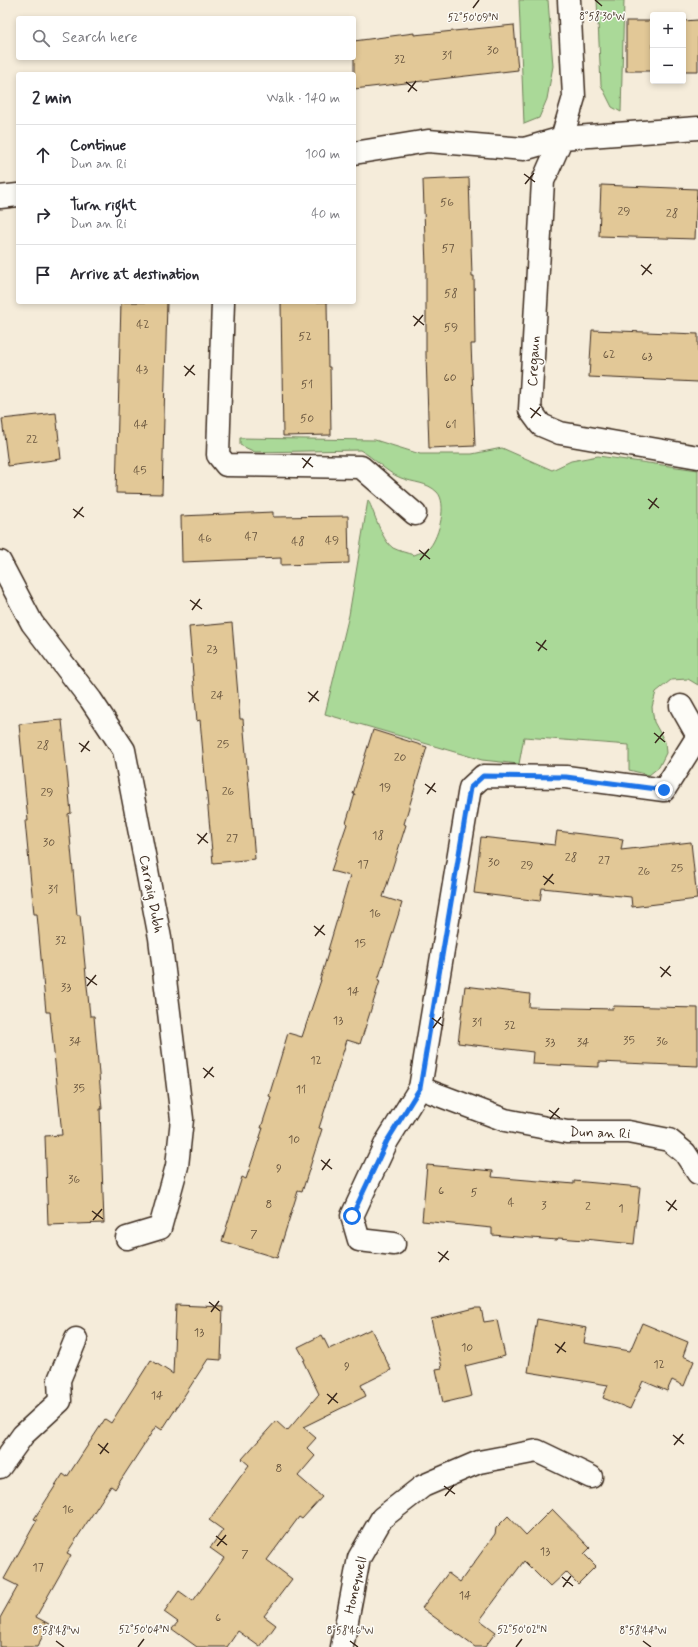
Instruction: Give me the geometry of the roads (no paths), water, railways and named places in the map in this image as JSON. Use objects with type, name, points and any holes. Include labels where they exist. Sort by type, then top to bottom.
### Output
[{"type":"street","name":"Cregaun","points":[[569,0],[574,97],[562,138],[543,181],[530,410],[541,425],[560,433],[698,457]]},
{"type":"street","points":[[356,153],[428,141],[524,149],[562,138],[698,128]]},
{"type":"street","points":[[0,197],[16,195]]},
{"type":"street","points":[[223,304],[218,455],[226,465],[361,467],[415,514]]},
{"type":"street","name":"Carraig Dubh","points":[[0,562],[32,623],[91,700],[124,750],[160,938],[182,1119],[178,1166],[160,1228],[128,1238]]},
{"type":"street","points":[[394,1244],[359,1240],[352,1216],[387,1141],[420,1088],[470,788],[483,776],[528,776],[566,777],[664,790],[698,736],[681,706]]},
{"type":"street","name":"Dun an Ri","points":[[420,1088],[505,1120],[567,1132],[628,1132],[669,1140],[686,1153],[698,1173]]},
{"type":"street","points":[[0,1466],[23,1435],[60,1401],[59,1380],[76,1339]]},
{"type":"street","name":"Honeywell","points":[[342,1647],[358,1558],[382,1518],[423,1486],[479,1462],[537,1451],[591,1477]]}]
